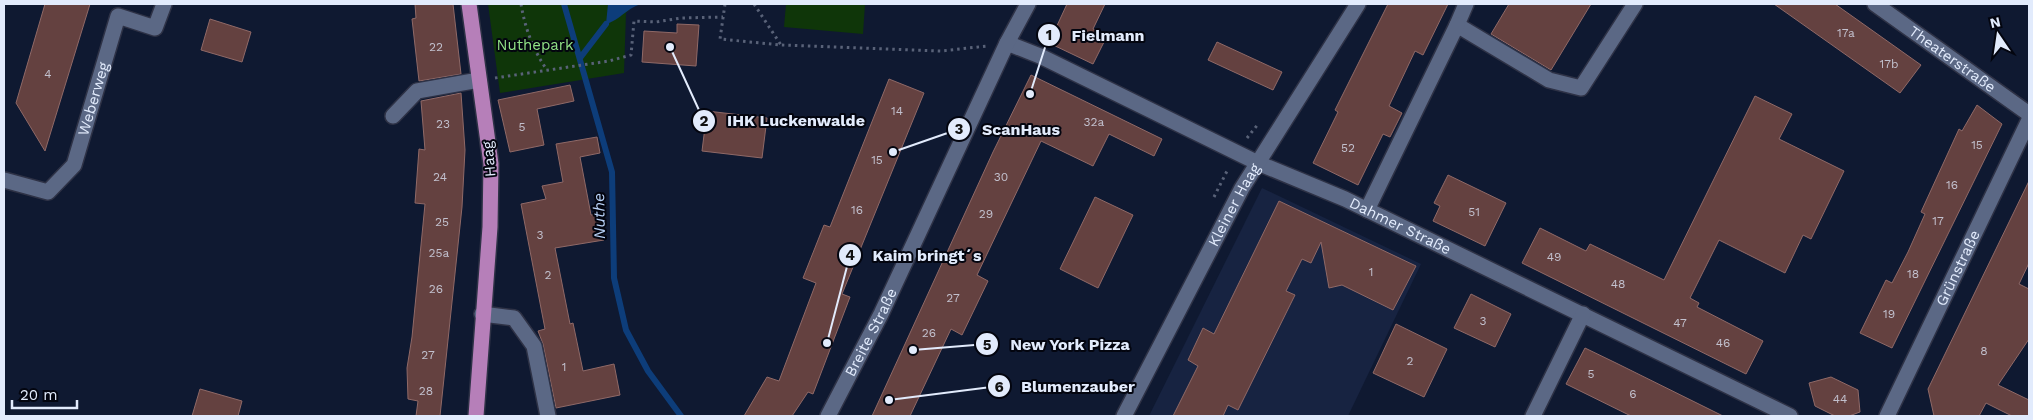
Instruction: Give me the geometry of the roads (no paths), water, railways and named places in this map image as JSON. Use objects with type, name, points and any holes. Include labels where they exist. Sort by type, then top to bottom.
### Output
[{"type":"main road","name":"Haag","points":[[469,4],[491,164],[490,227],[482,314],[476,416]]},
{"type":"street","name":"Weberweg","points":[[4,180],[48,192],[74,165],[118,16],[155,28],[164,4]]},
{"type":"street","name":"Breite Straße","points":[[828,416],[882,314],[1007,43],[1028,4]]},
{"type":"street","name":"Kleiner Haag","points":[[1124,416],[1237,197],[1358,4]]},
{"type":"street","points":[[1367,210],[1466,4]]},
{"type":"street","points":[[1456,25],[1549,80],[1581,88],[1635,4]]},
{"type":"street","name":"Theaterstraße","points":[[1875,4],[2029,114]]},
{"type":"street","name":"Dahmer Straße","points":[[1007,43],[1040,56],[1258,164],[1367,210],[1790,416]]},
{"type":"street","points":[[393,116],[417,91],[479,80]]},
{"type":"street","name":"Grünstraße","points":[[1887,416],[2029,120]]},
{"type":"street","points":[[482,314],[514,318],[534,346],[548,416]]},
{"type":"street","points":[[1533,416],[1583,314]]},
{"type":"water","points":[[608,4],[643,4],[633,7],[606,24]]},
{"type":"waterway","name":"Nuthe","points":[[564,4],[612,172],[614,278],[626,330],[648,371],[681,416]]},
{"type":"waterway","points":[[580,58],[606,24]]},
{"type":"place","name":"IHK Luckenwalde","points":[[670,47]]},
{"type":"place","name":"Fielmann","points":[[1030,94]]},
{"type":"place","name":"ScanHaus","points":[[893,152]]},
{"type":"place","name":"Kaim bringt´s","points":[[827,343]]},
{"type":"place","name":"New York Pizza","points":[[913,350]]},
{"type":"place","name":"Blumenzauber","points":[[889,400]]},
{"type":"park label","name":"Nuthepark","points":[[535,45]]}]
